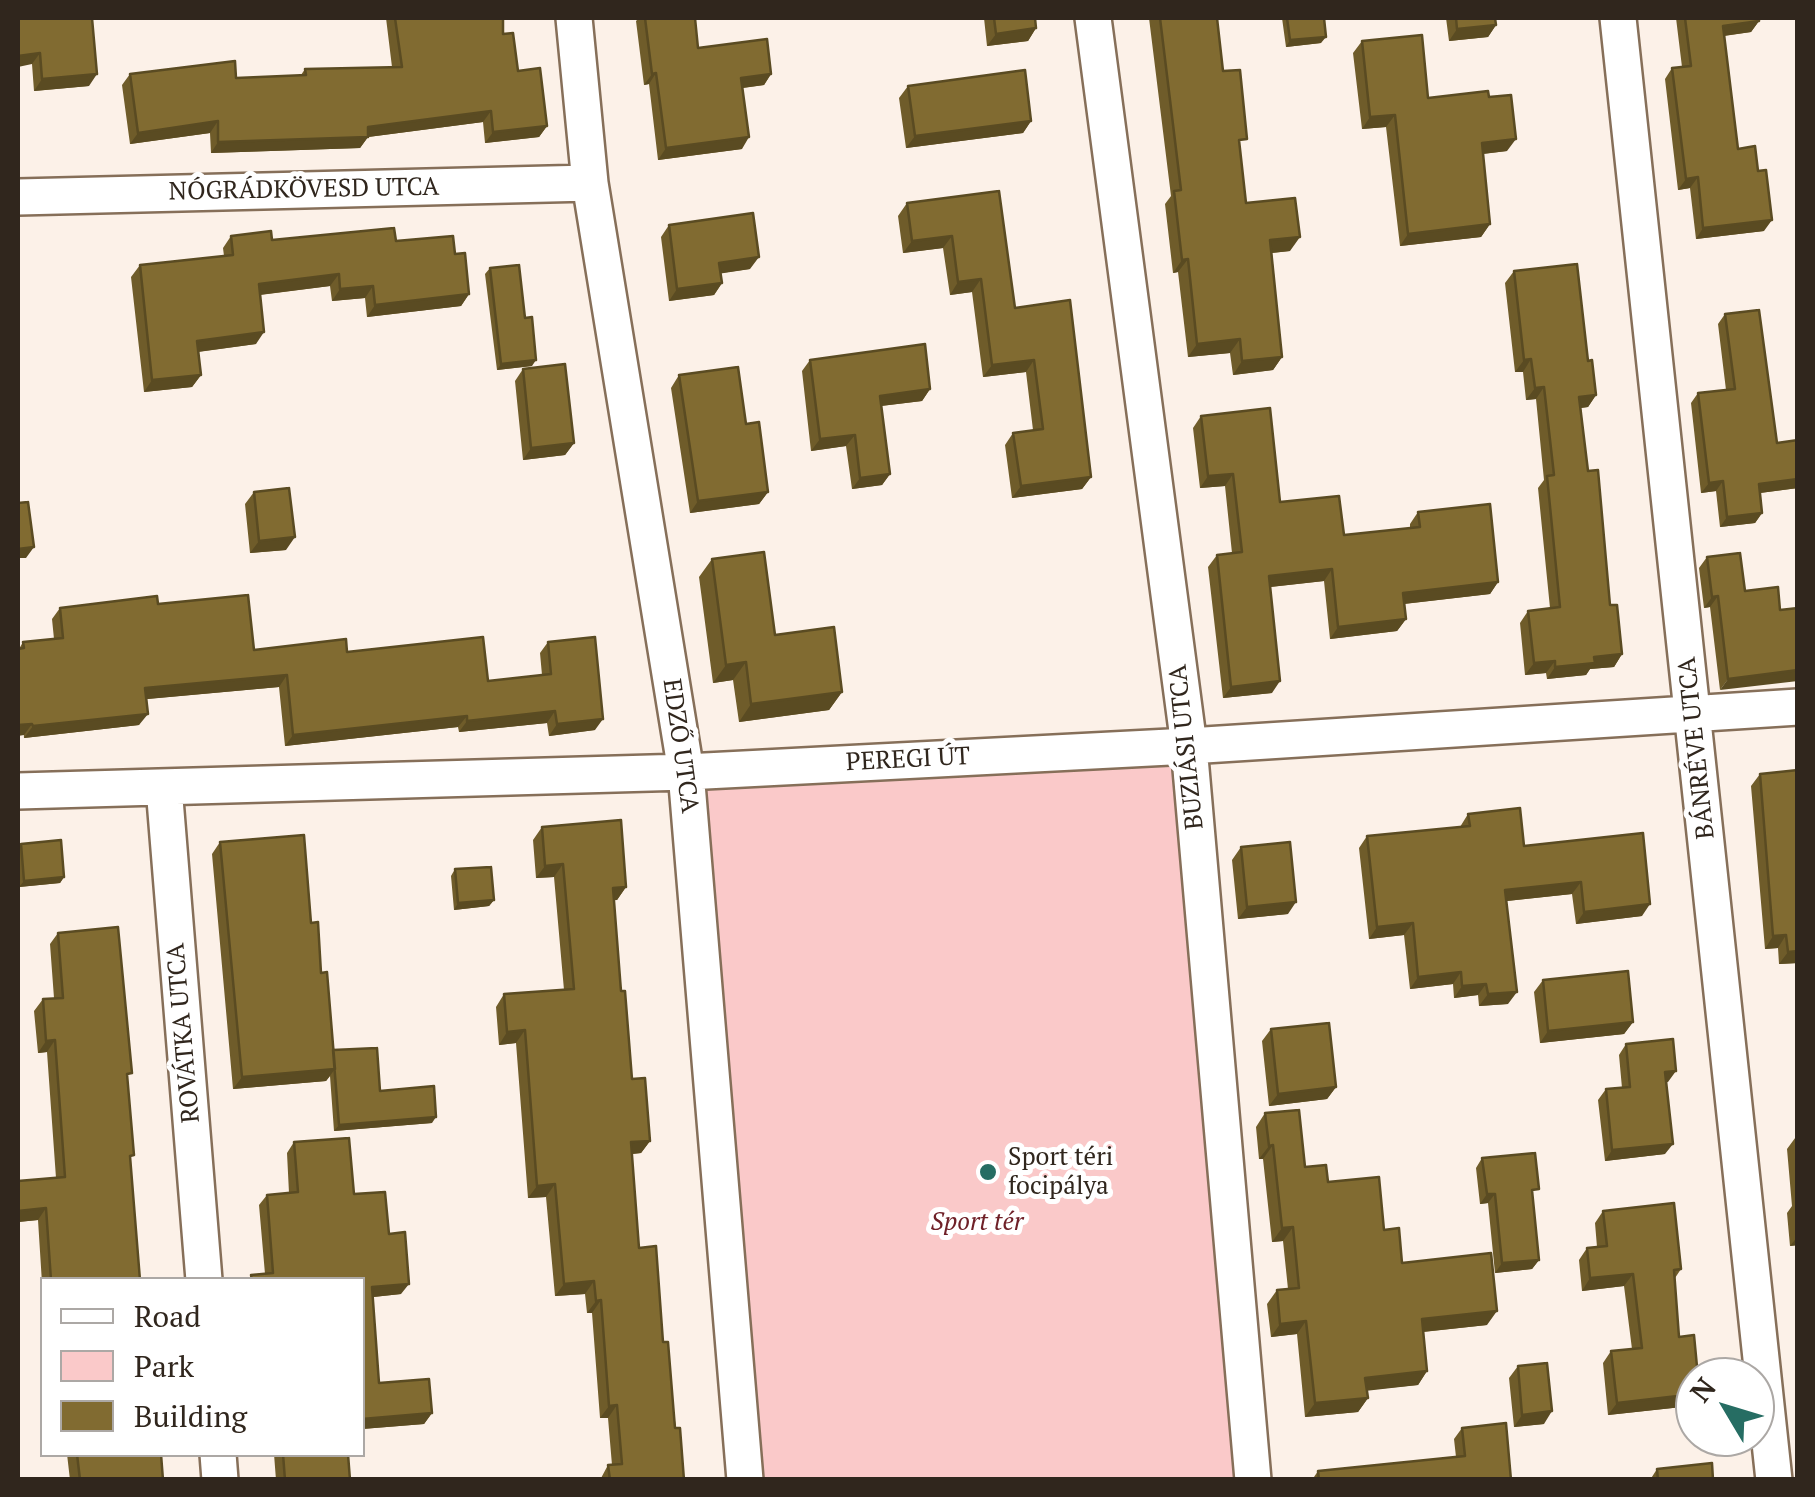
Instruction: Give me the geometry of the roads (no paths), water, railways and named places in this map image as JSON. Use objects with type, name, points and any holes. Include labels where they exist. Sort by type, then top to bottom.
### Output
[{"type":"street","name":"EDZŐ UTCA","points":[[574,18],[590,183],[686,772],[744,1480]]},
{"type":"street","name":"BUZIÁSI UTCA","points":[[1093,18],[1189,746],[1253,1480]]},
{"type":"street","name":"BÁNRÉVE UTCA","points":[[1618,18],[1774,1480]]},
{"type":"street","name":"NÓGRÁDKÖVESD UTCA","points":[[18,197],[590,183]]},
{"type":"street","name":"PEREGI ÚT","points":[[18,790],[686,772],[1189,746],[1798,707]]},
{"type":"street","name":"ROVÁTKA UTCA","points":[[164,787],[204,1277]]},
{"type":"place","name":"Sport téri focipálya","points":[[988,1172]]},
{"type":"park label","name":"Sport tér","points":[[977,1223]]}]
